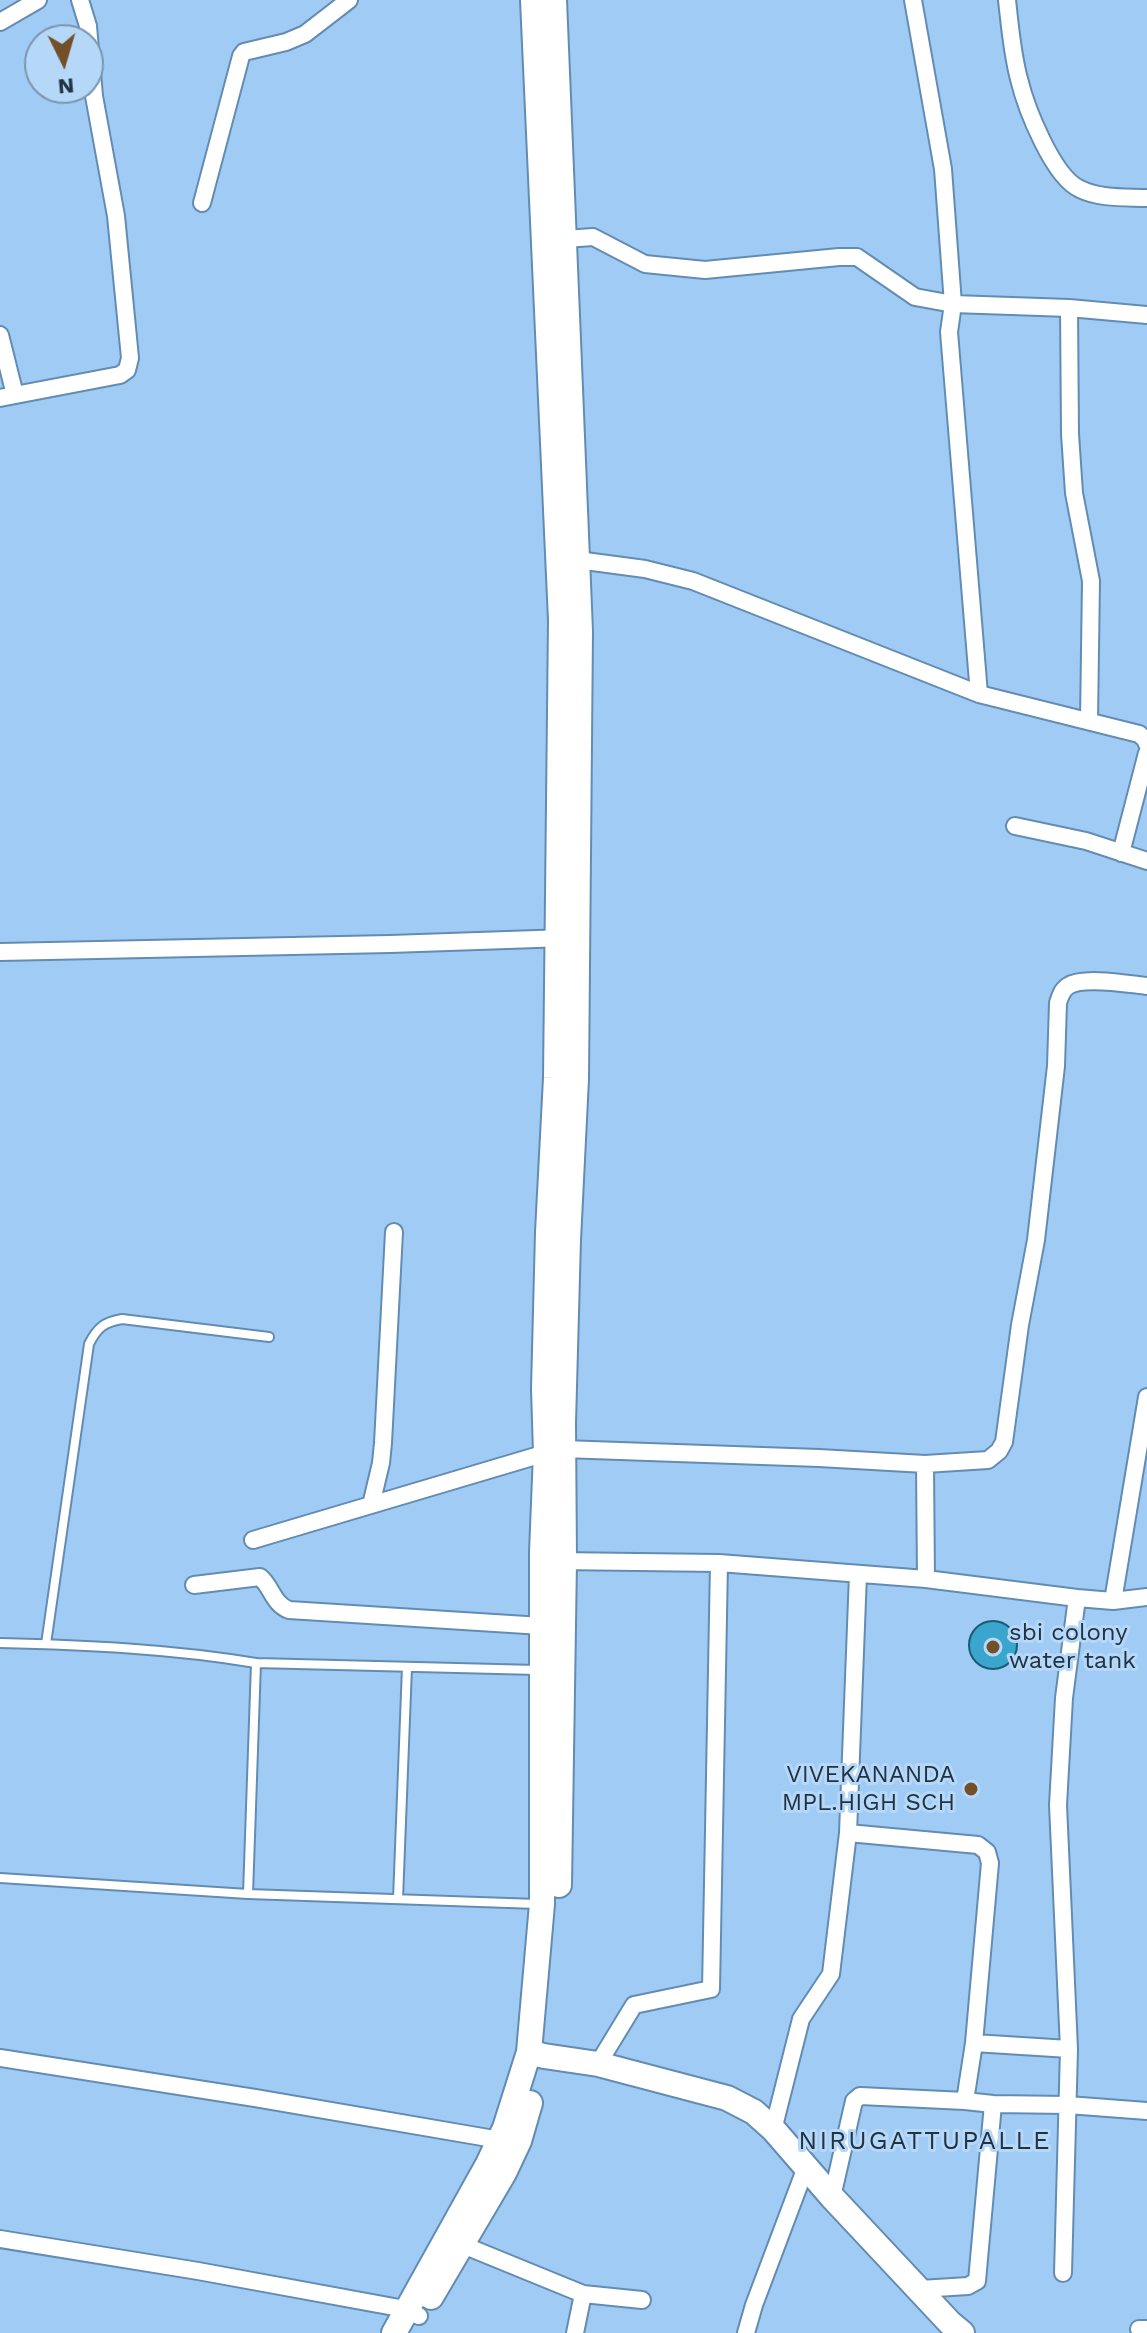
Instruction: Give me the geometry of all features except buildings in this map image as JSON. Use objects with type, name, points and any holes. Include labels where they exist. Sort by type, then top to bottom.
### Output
[{"type":"main road","points":[[533,0],[568,559]]},
{"type":"main road","points":[[394,2333],[412,2319],[463,2245],[519,2141],[554,1979],[558,1901],[554,1451],[576,1079],[568,938],[565,239],[554,0]]},
{"type":"main road","points":[[412,2319],[500,2140],[536,2054],[542,1904],[542,1626],[553,1561]]},
{"type":"main road","points":[[536,2054],[598,2064],[727,2098],[754,2112],[962,2333]]},
{"type":"street","points":[[0,22],[38,0]]},
{"type":"street","points":[[0,335],[7,397],[120,375],[127,370],[130,358],[116,216],[94,96],[88,26],[80,0]]},
{"type":"street","points":[[202,203],[241,56],[244,52],[305,34],[349,0]]},
{"type":"street","points":[[913,0],[943,169],[953,304],[949,332],[979,694]]},
{"type":"street","points":[[1007,0],[1019,82],[1048,154],[1063,177],[1079,189],[1098,195],[1147,198]]},
{"type":"street","points":[[565,239],[593,237],[645,264],[705,270],[857,257],[915,297],[953,304],[1069,308],[1147,315]]},
{"type":"street","points":[[1069,308],[1070,434],[1074,493],[1091,581],[1089,720]]},
{"type":"street","points":[[568,559],[645,569],[693,581],[979,694],[1139,734],[1147,744]]},
{"type":"street","points":[[1121,853],[1146,761]]},
{"type":"street","points":[[1015,826],[1086,841],[1147,861]]},
{"type":"street","points":[[0,952],[568,938]]},
{"type":"street","points":[[253,1540],[554,1451],[925,1464],[988,1460],[1004,1442],[1020,1325],[1036,1240],[1061,993],[1081,981],[1147,986]]},
{"type":"street","points":[[371,1505],[383,1443],[394,1232]]},
{"type":"street","points":[[1113,1601],[1147,1397]]},
{"type":"street","points":[[925,1464],[926,1579]]},
{"type":"street","points":[[553,1561],[719,1563],[926,1579],[1113,1601],[1147,1597]]},
{"type":"street","points":[[598,2064],[634,2005],[711,1989],[719,1563]]},
{"type":"street","points":[[773,2130],[801,2019],[831,1974],[848,1833],[858,1574]]},
{"type":"street","points":[[194,1585],[260,1577],[277,1603],[289,1610],[542,1626]]},
{"type":"street","points":[[1063,2273],[1069,2049],[1058,1805],[1064,1698],[1077,1598]]},
{"type":"street","points":[[848,1833],[978,1845],[987,1852],[990,1863],[974,2043],[965,2101]]},
{"type":"street","points":[[974,2043],[1069,2049]]},
{"type":"street","points":[[0,2058],[500,2140]]},
{"type":"street","points":[[832,2197],[854,2101],[860,2096],[1147,2111]]},
{"type":"street","points":[[920,2289],[968,2286],[977,2281],[993,2104]]},
{"type":"street","points":[[746,2333],[806,2167]]},
{"type":"street","points":[[0,2239],[198,2271],[412,2319]]},
{"type":"street","points":[[463,2245],[583,2294],[642,2300]]},
{"type":"street","points":[[575,2333],[583,2294]]},
{"type":"lane","points":[[46,1644],[89,1344],[96,1330],[108,1322],[122,1319],[269,1337]]},
{"type":"lane","points":[[0,1643],[205,1654],[256,1663],[542,1671]]},
{"type":"lane","points":[[248,1894],[256,1663]]},
{"type":"lane","points":[[398,1899],[407,1667]]},
{"type":"lane","points":[[0,1878],[248,1894],[542,1904]]},
{"type":"place","name":"sbi colony water tank","points":[[993,1647]]},
{"type":"place","name":"VIVEKANANDA MPL.HIGH SCH","points":[[971,1789]]},
{"type":"district","name":"NIRUGATTUPALLE","points":[[925,2141]]}]
